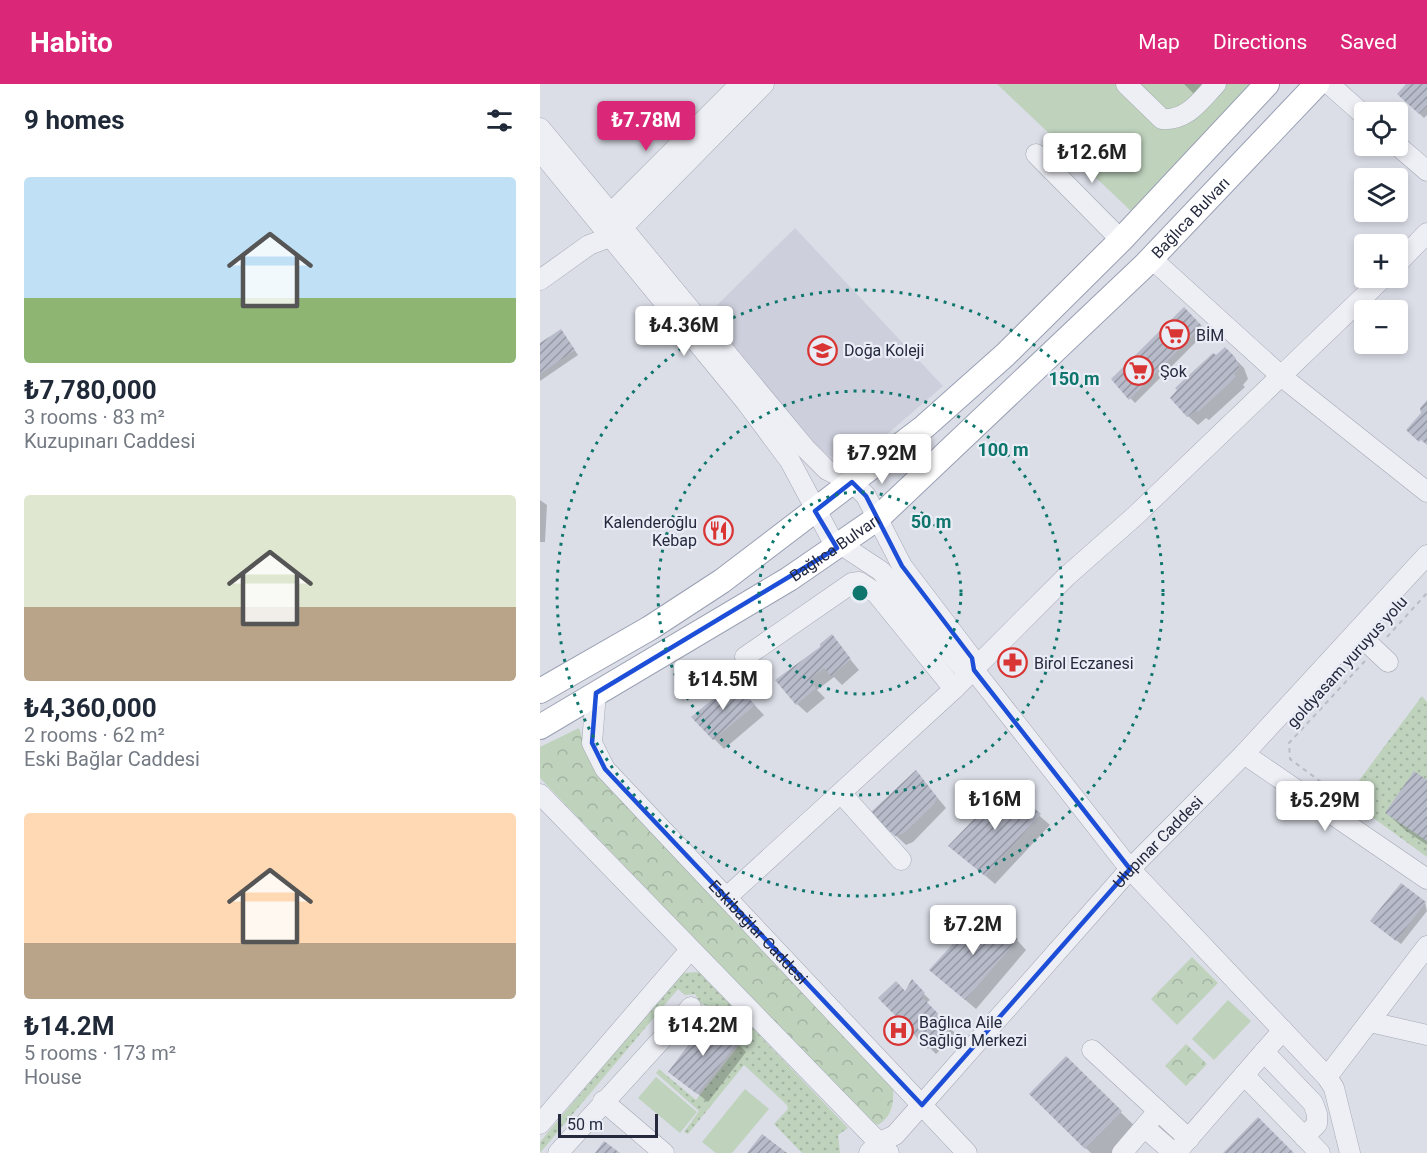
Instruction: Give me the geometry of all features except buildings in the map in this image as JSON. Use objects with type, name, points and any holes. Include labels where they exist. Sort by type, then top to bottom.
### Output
[{"type":"main road","points":[[540,691],[650,628],[722,581],[951,404],[1005,355],[1121,240],[1267,84]]},
{"type":"main road","name":"Bağlıca Bulvarı","points":[[540,727],[840,546],[879,517],[1152,259],[1317,84]]},
{"type":"street","points":[[611,225],[740,84]]},
{"type":"street","points":[[540,280],[590,245],[764,84]]},
{"type":"street","points":[[1126,84],[1162,119],[1175,120],[1185,115],[1216,84]]},
{"type":"street","points":[[1329,84],[1354,106]]},
{"type":"street","points":[[540,128],[790,461],[831,538],[881,571],[962,666],[974,670]]},
{"type":"street","points":[[540,151],[611,225],[804,448],[827,470],[852,482],[866,495],[902,566],[972,658],[974,670],[1131,870],[1327,1077],[1334,1088],[1350,1153]]},
{"type":"street","points":[[1036,154],[1121,240]]},
{"type":"street","points":[[1408,155],[1427,171]]},
{"type":"street","points":[[1408,252],[1427,233]]},
{"type":"street","points":[[1152,259],[1281,376],[1427,492]]},
{"type":"street","points":[[727,897],[954,689],[1067,576],[1135,516],[1373,288]]},
{"type":"street","name":"Ulupınar Caddesi","points":[[884,1147],[1131,870],[1244,754],[1427,555]]},
{"type":"street","points":[[745,657],[852,583],[859,582],[876,593],[954,689]]},
{"type":"street","points":[[1356,632],[1382,656]]},
{"type":"street","name":"Eskibağlar Caddesi","points":[[596,693],[592,743],[605,769],[967,1153]]},
{"type":"street","points":[[1244,754],[1427,879]]},
{"type":"street","points":[[841,793],[901,860]]},
{"type":"street","points":[[540,794],[884,1147]]},
{"type":"street","points":[[1327,1077],[1427,946]]},
{"type":"street","points":[[540,1124],[690,950]]},
{"type":"street","points":[[558,1153],[691,1007]]},
{"type":"street","points":[[1370,1022],[1425,1030]]},
{"type":"street","points":[[1180,1148],[1283,1030]]},
{"type":"street","points":[[1092,1050],[1158,1111],[1180,1148]]},
{"type":"street","points":[[1264,1052],[1316,1108],[1317,1124],[1304,1137]]},
{"type":"street","points":[[1244,1076],[1320,1153]]},
{"type":"street","points":[[603,1101],[664,1153]]},
{"type":"street","points":[[1122,1153],[1158,1111]]},
{"type":"street","points":[[1145,1128],[1180,1148]]},
{"type":"path","name":"goldyasam yuruyus yolu","points":[[1383,828],[1290,759],[1289,743],[1382,656],[1427,593]]},
{"type":"highlighted area","points":[[852,482],[866,496],[902,566],[972,658],[974,670],[1130,869],[922,1105],[605,769],[592,743],[596,693],[837,548],[815,511]]},
{"type":"shaded area","name":"Doğa Koleji","points":[[795,228],[943,386],[863,455],[850,461],[840,461],[828,455],[807,436],[708,314]]},
{"type":"green space","points":[[997,84],[1253,84],[1131,211]]},
{"type":"green space","points":[[1422,696],[1427,702],[1427,857],[1346,798]]},
{"type":"green space","points":[[579,728],[592,766],[893,1088],[891,1109],[878,1125],[868,1120],[540,778],[540,747]]},
{"type":"green space","points":[[1192,957],[1218,983],[1177,1025],[1151,999]]},
{"type":"green space","points":[[699,972],[848,1128],[838,1135],[840,1153],[802,1153],[774,1124],[788,1109],[787,1105],[744,1065],[688,1134],[684,1132],[699,1111],[656,1073],[659,1069],[696,1100],[744,1039],[714,1009],[700,1003],[695,994],[685,995],[678,989],[540,1153],[540,1142],[681,973]]},
{"type":"green space","points":[[1228,1000],[1251,1021],[1214,1060],[1192,1039]]},
{"type":"green space","points":[[1186,1044],[1207,1064],[1186,1086],[1165,1066]]},
{"type":"green space","points":[[656,1077],[697,1112],[680,1133],[638,1098]]},
{"type":"green space","points":[[745,1089],[769,1109],[732,1153],[716,1153],[702,1142]]},
{"type":"place","name":"BİM","points":[[1175,335]]},
{"type":"place","name":"Doğa Koleji","points":[[823,350]]},
{"type":"place","name":"Şok","points":[[1139,371]]},
{"type":"place","name":"Kalenderoğlu Kebap","points":[[718,531]]},
{"type":"place","name":"Birol Eczanesi","points":[[1013,663]]},
{"type":"place","name":"Bağlıca Aile Sağlığı Merkezi","points":[[898,1031]]}]
